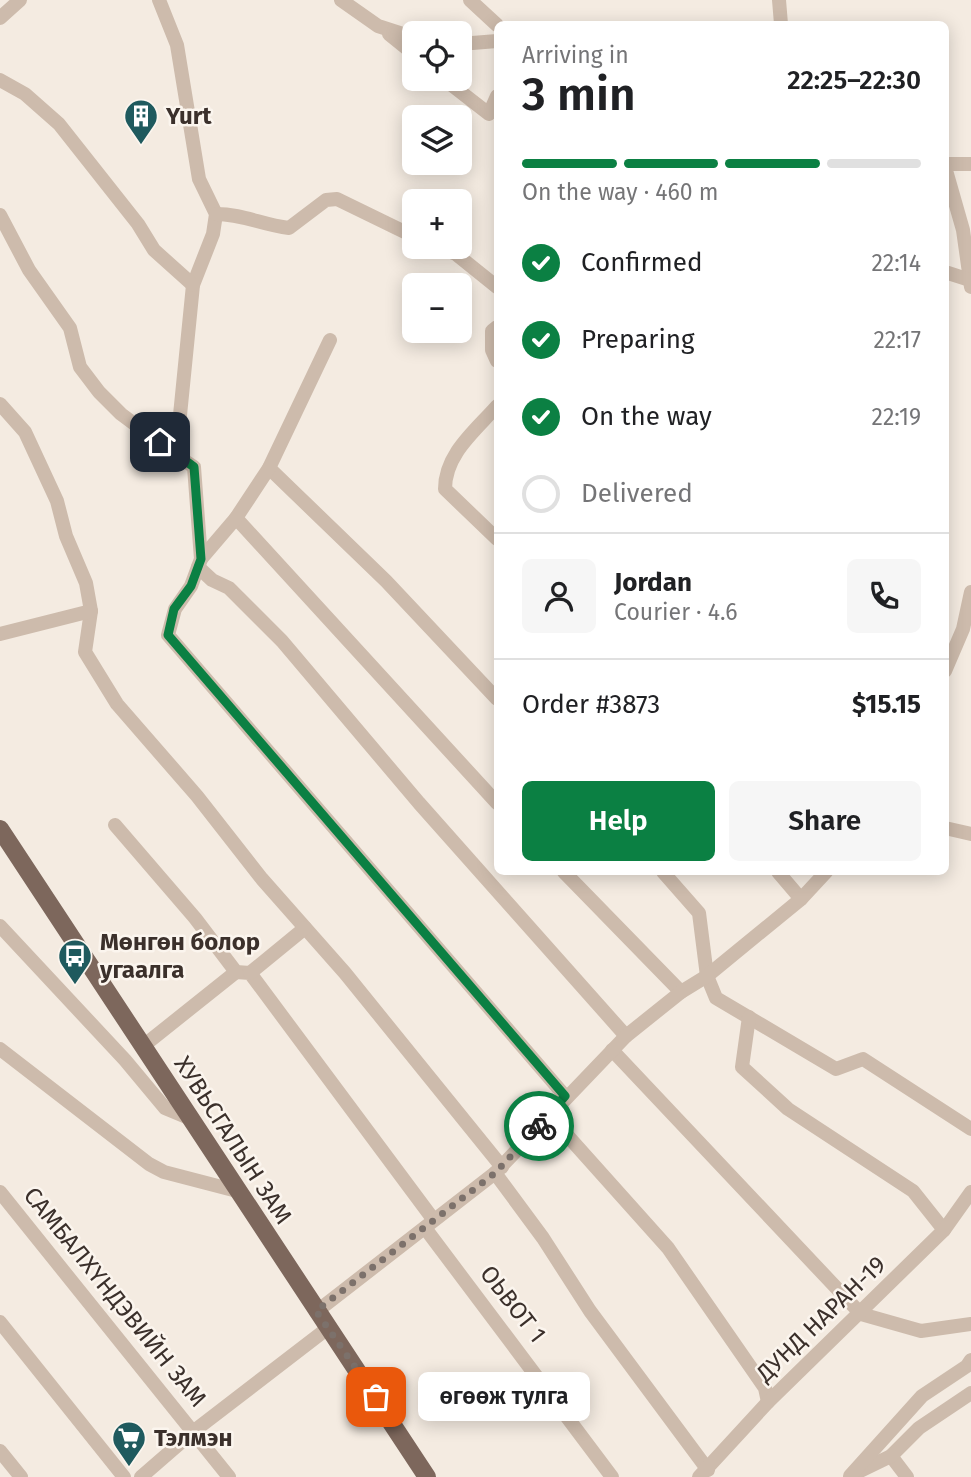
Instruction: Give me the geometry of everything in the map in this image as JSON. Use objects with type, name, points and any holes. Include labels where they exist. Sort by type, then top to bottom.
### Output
[{"type":"main road","name":"ХУВЬСГАЛЫН ЗАМ","points":[[0,829],[427,1477]]},
{"type":"street","points":[[0,18],[20,0]]},
{"type":"street","points":[[159,0],[177,45],[199,179],[216,214],[213,234],[193,285],[176,455]]},
{"type":"street","points":[[341,0],[402,45]]},
{"type":"street","points":[[470,0],[494,22]]},
{"type":"street","points":[[779,0],[781,21]]},
{"type":"street","points":[[378,26],[402,34]]},
{"type":"street","points":[[472,43],[494,41]]},
{"type":"street","points":[[0,80],[25,94],[59,124],[138,224],[154,250],[193,285]]},
{"type":"street","points":[[459,91],[489,114],[494,103]]},
{"type":"street","points":[[949,166],[971,164]]},
{"type":"street","points":[[949,180],[970,262],[970,284],[949,274]]},
{"type":"street","points":[[216,214],[239,214],[268,226],[289,228],[326,201],[337,200],[402,231]]},
{"type":"street","points":[[0,215],[29,270],[70,328],[80,366],[99,392],[121,414],[194,467],[200,563],[212,580],[229,588],[282,641],[419,803],[625,1036]]},
{"type":"street","points":[[462,259],[494,285]]},
{"type":"street","points":[[494,333],[494,354]]},
{"type":"street","points":[[330,340],[269,468],[236,518],[200,563],[191,586],[174,609],[168,635],[565,1096]]},
{"type":"street","points":[[0,404],[24,432],[57,501],[86,583],[91,611],[85,652],[117,704],[305,928],[498,1170],[590,1311],[704,1474]]},
{"type":"street","points":[[494,409],[452,457],[445,489],[494,536]]},
{"type":"street","points":[[269,468],[386,581],[494,696]]},
{"type":"street","points":[[236,518],[494,800]]},
{"type":"street","points":[[949,662],[963,629],[971,592]]},
{"type":"street","points":[[0,634],[91,611]]},
{"type":"street","name":"ОЬВОТ 1","points":[[116,825],[243,973],[429,1223],[612,1477]]},
{"type":"street","points":[[949,829],[971,834]]},
{"type":"street","points":[[567,875],[681,992]]},
{"type":"street","points":[[666,875],[699,913],[707,976],[716,998],[836,1069],[863,1059],[971,1129]]},
{"type":"street","points":[[781,875],[801,899]]},
{"type":"street","points":[[316,1311],[498,1170],[565,1096],[625,1036],[681,992],[707,976],[801,899],[824,875]]},
{"type":"street","points":[[0,926],[125,1060],[165,1108],[189,1118]]},
{"type":"street","points":[[142,1047],[223,985],[305,928]]},
{"type":"street","points":[[749,1017],[742,1067],[788,1109],[913,1191],[944,1230]]},
{"type":"street","points":[[0,1049],[149,1164],[164,1172],[237,1191]]},
{"type":"street","points":[[612,1050],[862,1314],[921,1331],[971,1324]]},
{"type":"street","points":[[549,1115],[668,1248],[765,1388],[768,1402]]},
{"type":"street","name":"САМБАЛХҮНДЭВИЙН ЗАМ","points":[[0,1192],[194,1431],[328,1328]]},
{"type":"street","name":"ДУНД НАРАН-19","points":[[704,1474],[768,1402],[862,1314],[944,1230],[971,1192]]},
{"type":"street","points":[[0,1322],[124,1477]]},
{"type":"street","points":[[849,1476],[922,1396],[967,1366],[971,1360]]},
{"type":"street","points":[[849,1476],[891,1456],[919,1428],[971,1393]]},
{"type":"street","points":[[141,1477],[194,1431],[229,1477]]},
{"type":"street","points":[[0,1451],[21,1477]]},
{"type":"street","points":[[891,1456],[906,1477]]},
{"type":"way so far","points":[[376,1397],[316,1311],[495,1173],[516,1155],[539,1126]]},
{"type":"place","name":"Yurt","points":[[141,146]]},
{"type":"place","name":"Мөнгөн болор угаалга","points":[[75,986]]},
{"type":"place","name":"өгөөж тулга","points":[[376,1397]]},
{"type":"place","name":"Тэлмэн","points":[[129,1468]]},
{"type":"route","points":[[160,442],[194,467],[201,559],[191,586],[174,609],[168,635],[565,1096],[539,1126]]}]
